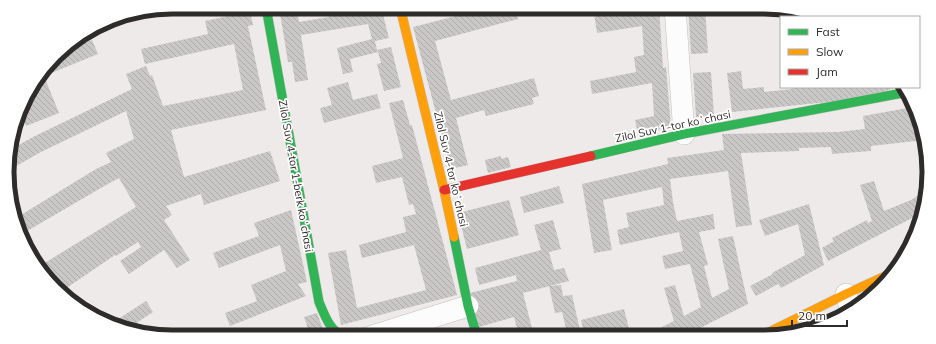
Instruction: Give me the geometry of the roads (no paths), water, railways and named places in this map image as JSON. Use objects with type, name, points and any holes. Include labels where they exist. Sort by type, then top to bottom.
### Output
[{"type":"street","name":"Zilol Suv 4-tor 1-berk koʻchasi","points":[[267,14],[319,302],[329,325],[335,330]]},
{"type":"street","name":"Zilol Suv 4-tor koʻchasi","points":[[402,14],[444,190],[468,306],[475,330]]},
{"type":"street","points":[[675,14],[684,134]]},
{"type":"street","name":"Zilol Suv 1-tor koʻchasi","points":[[444,190],[684,134],[901,93]]},
{"type":"street","points":[[777,330],[848,302],[877,283]]},
{"type":"street","points":[[390,330],[468,306]]}]
